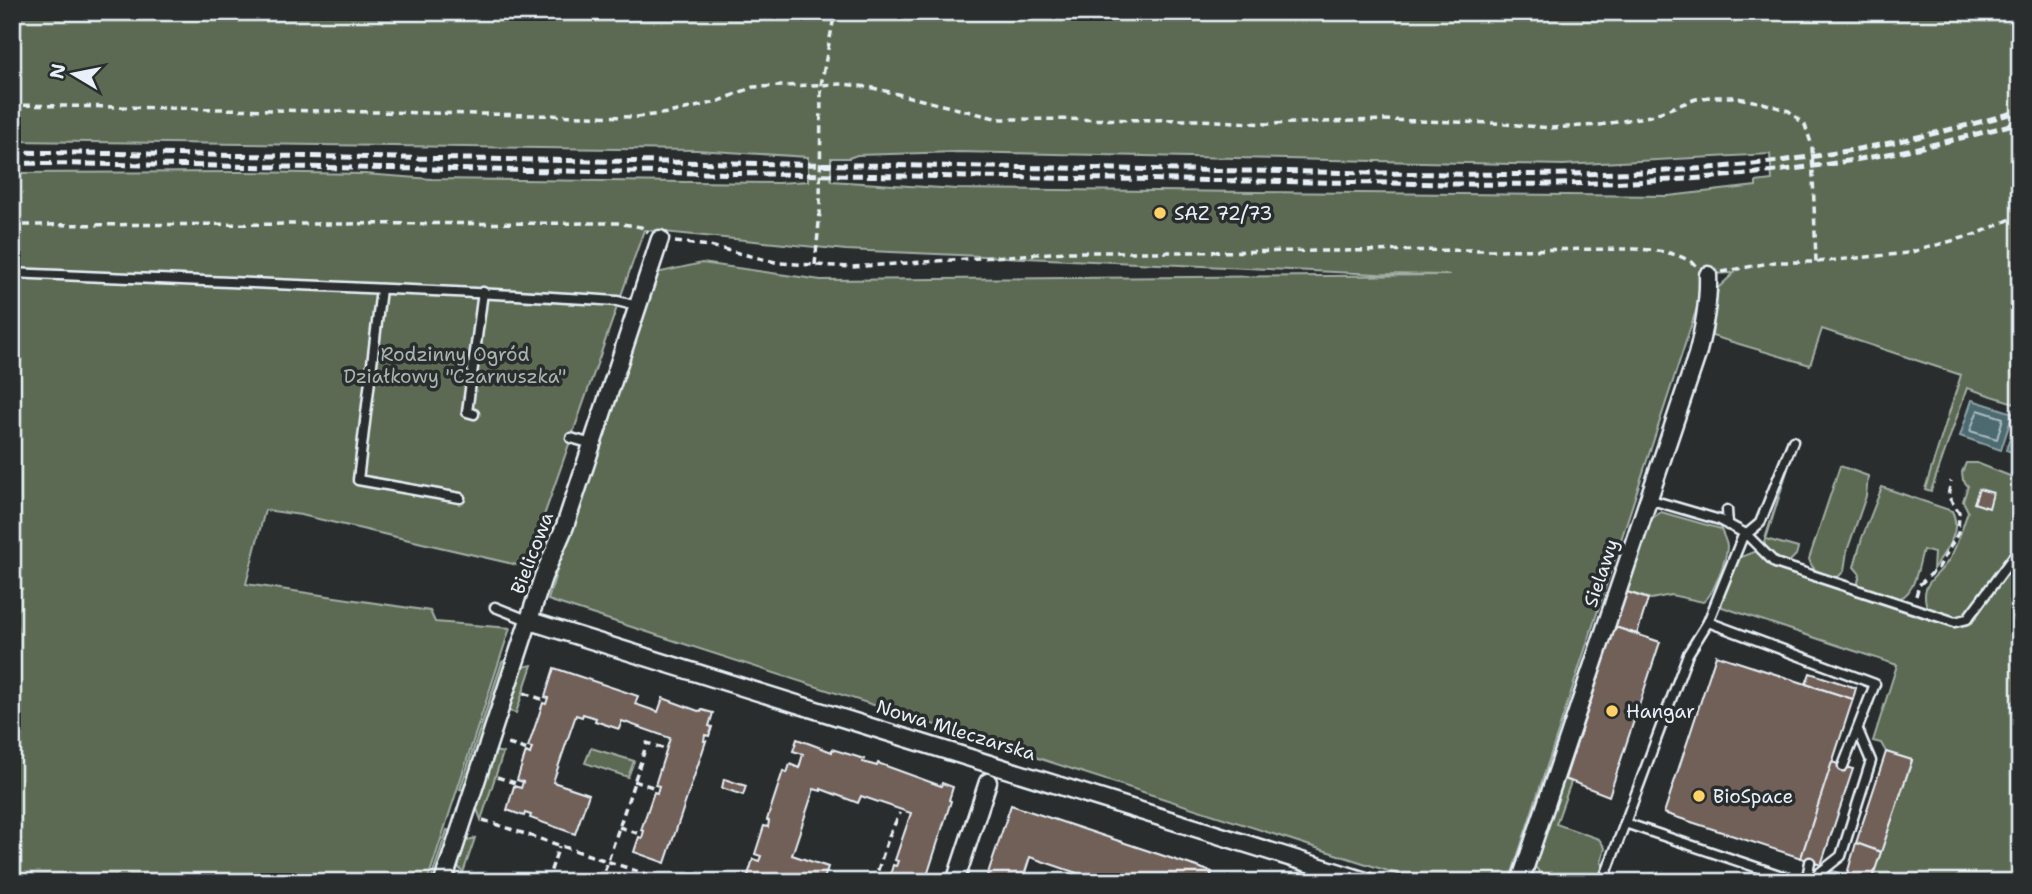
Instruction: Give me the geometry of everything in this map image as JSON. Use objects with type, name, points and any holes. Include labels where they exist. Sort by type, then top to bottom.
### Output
[{"type":"street","name":"Bielicowa","points":[[443,882],[543,577],[565,526],[660,239]]},
{"type":"street","name":"Sielawy","points":[[1520,882],[1705,325],[1709,298],[1708,275]]},
{"type":"street","name":"Nowa Mleczarska","points":[[530,621],[1369,882]]},
{"type":"street","points":[[955,882],[988,782]]},
{"type":"lane","points":[[12,273],[483,292],[617,301],[637,306]]},
{"type":"lane","points":[[381,289],[358,480],[460,498]]},
{"type":"lane","points":[[474,414],[467,412],[483,292]]},
{"type":"lane","points":[[571,438],[592,444]]},
{"type":"lane","points":[[1603,882],[1688,654],[1708,622],[1742,538],[1760,523],[1793,441]]},
{"type":"lane","points":[[1648,499],[1728,525],[1746,534],[1775,563],[1955,622],[1967,619],[2020,548]]},
{"type":"lane","points":[[1727,510],[1728,525]]},
{"type":"lane","points":[[495,607],[530,621]]},
{"type":"lane","points":[[1708,622],[1875,684],[1843,766]]},
{"type":"lane","points":[[1807,882],[1841,856],[1871,761],[1858,730]]},
{"type":"lane","points":[[1625,822],[1800,882]]},
{"type":"lane","points":[[1807,882],[1810,862]]},
{"type":"path","points":[[815,265],[820,212],[821,85],[835,12]]},
{"type":"path","points":[[12,105],[637,117],[717,102],[753,87],[843,84],[869,87],[999,119],[1187,120],[1268,124],[1383,120],[1494,122],[1551,128],[1600,125],[1641,118],[1710,97],[1748,99],[1790,111],[1798,116],[1810,135],[1816,262]]},
{"type":"path","points":[[12,225],[617,223],[640,227],[660,239],[710,246],[779,262],[852,267],[1065,251],[1634,248],[1664,251],[1690,260],[1708,275],[1774,262],[1816,262],[1908,253],[1977,234],[2020,215]]},
{"type":"path","points":[[1912,609],[1919,585],[1938,568],[1958,533],[1959,512],[1948,496],[1951,481]]},
{"type":"path","points":[[524,693],[544,700]]},
{"type":"path","points":[[601,882],[647,743],[665,749]]},
{"type":"path","points":[[508,744],[528,750]]},
{"type":"path","points":[[497,777],[518,784]]},
{"type":"path","points":[[634,781],[653,787]]},
{"type":"path","points":[[874,882],[889,836],[900,813]]},
{"type":"path","points":[[483,820],[670,882]]},
{"type":"path","points":[[619,827],[637,833]]},
{"type":"path","points":[[547,882],[559,845]]},
{"type":"green space","name":"Rodzinny Ogród Działkowy \"Czarnuszka\"","points":[[12,12],[2020,12],[2020,405],[1967,388],[1931,491],[1925,489],[1961,375],[1822,329],[1810,365],[1712,336],[1718,288],[1734,273],[1708,274],[1509,882],[1422,882],[548,600],[647,275],[702,263],[821,280],[1450,275],[846,250],[644,230],[526,567],[301,515],[265,510],[246,584],[430,611],[435,622],[510,628],[427,882],[12,882],[12,589],[23,589],[12,583],[12,173],[242,172],[364,174],[432,179],[778,183],[808,181],[808,157],[696,150],[12,141]],"holes":[[[958,152],[1563,165],[1770,154],[1772,180],[1756,182],[1756,186],[1668,196],[957,189],[831,181],[831,158]]]},
{"type":"green space","points":[[1793,452],[1766,539],[1798,548],[1796,555],[1789,562],[1780,561],[1773,556],[1764,542]]},
{"type":"green space","points":[[1966,463],[1977,463],[2020,480],[2020,539],[1966,614],[1952,617],[1928,610],[1925,593],[1930,581],[1950,558],[1968,511],[1963,501],[1968,486],[1963,480],[1962,472]]},
{"type":"green space","points":[[1840,466],[1868,476],[1866,496],[1847,551],[1844,571],[1836,579],[1816,570],[1809,559]]},
{"type":"green space","points":[[1882,487],[1952,511],[1955,519],[1951,542],[1933,569],[1934,553],[1923,550],[1911,588],[1901,598],[1894,599],[1861,589],[1858,582],[1860,574],[1854,567]]},
{"type":"green space","points":[[1661,512],[1721,529],[1727,546],[1725,559],[1715,585],[1703,602],[1671,595],[1651,599],[1628,592],[1566,780],[1571,782],[1556,824],[1599,839],[1605,848],[1601,863],[1603,864],[1597,882],[1547,882],[1533,864],[1645,530],[1651,519]]},
{"type":"green space","points":[[1756,551],[1777,569],[1951,627],[1972,623],[2020,554],[2020,882],[1866,882],[1871,881],[1912,761],[1886,752],[1881,743],[1873,741],[1897,665],[1722,607],[1721,602],[1736,559]]},
{"type":"green space","points":[[508,659],[464,790],[460,789],[502,662]]},
{"type":"green space","points":[[532,665],[516,713],[509,711],[523,667]]},
{"type":"green space","points":[[591,748],[634,761],[628,777],[585,763]]},
{"type":"green space","points":[[495,751],[503,753],[481,820],[476,806]]},
{"type":"green space","points":[[447,830],[450,831],[434,882],[430,882]]},
{"type":"green space","points":[[475,838],[463,873],[457,865],[465,841]]},
{"type":"green space","points":[[1828,869],[1850,877],[1849,882],[1818,882]]},
{"type":"water","points":[[1972,400],[2013,413],[2001,450],[1960,436]]},
{"type":"water","points":[[2018,415],[2020,416],[2020,455],[2006,450]]},
{"type":"building","points":[[1979,489],[1993,493],[1989,508],[1974,503]]},
{"type":"building","points":[[1627,592],[1648,599],[1637,634],[1615,627]]},
{"type":"building","name":"Hangar","points":[[1615,627],[1660,642],[1609,796],[1565,779]]},
{"type":"building","points":[[1716,655],[1853,699],[1801,858],[1664,813]]},
{"type":"building","points":[[554,668],[638,696],[635,704],[658,712],[663,698],[701,712],[713,713],[709,726],[712,727],[709,736],[705,735],[706,741],[665,863],[634,852],[639,837],[642,838],[644,831],[641,830],[654,792],[657,793],[659,786],[655,785],[670,738],[622,721],[619,729],[595,721],[596,718],[576,715],[553,782],[589,794],[575,834],[530,818],[531,815],[525,813],[524,816],[507,810],[514,786],[521,788],[523,782],[517,780],[526,752],[530,754],[532,748],[528,747],[543,703],[546,704],[548,698],[545,697]]},
{"type":"building","points":[[1810,673],[1856,688],[1853,699],[1806,684]]},
{"type":"building","points":[[797,739],[832,752],[832,749],[864,759],[863,762],[877,766],[878,763],[941,786],[942,783],[953,787],[925,882],[888,882],[893,865],[896,866],[898,861],[895,860],[911,813],[861,796],[858,803],[821,789],[814,789],[792,855],[828,867],[823,882],[746,882],[753,859],[759,861],[761,856],[755,854],[764,826],[768,827],[767,820],[783,771],[787,773],[790,764],[799,768],[803,754],[793,751]]},
{"type":"building","points":[[1886,752],[1912,760],[1881,852],[1856,843]]},
{"type":"building","points":[[1832,762],[1853,769],[1821,865],[1801,858]]},
{"type":"building","points":[[724,779],[746,786],[743,795],[722,788]]},
{"type":"building","points":[[1011,805],[1212,872],[1209,882],[1103,882],[1030,857],[1022,882],[985,882]]},
{"type":"building","points":[[1856,843],[1881,852],[1871,882],[1847,874]]},
{"type":"building","points":[[1694,876],[1712,882],[1692,882]]},
{"type":"railway","points":[[12,152],[1594,174],[1706,168],[1848,151],[1952,129],[2020,111]]},
{"type":"railway","points":[[12,163],[1455,184],[1599,183],[1740,175],[1809,167],[1879,156],[2020,122]]},
{"type":"place","name":"SAZ 72/73","points":[[1160,213]]},
{"type":"place","name":"Hangar","points":[[1612,711]]},
{"type":"place","name":"BioSpace","points":[[1699,796]]}]
